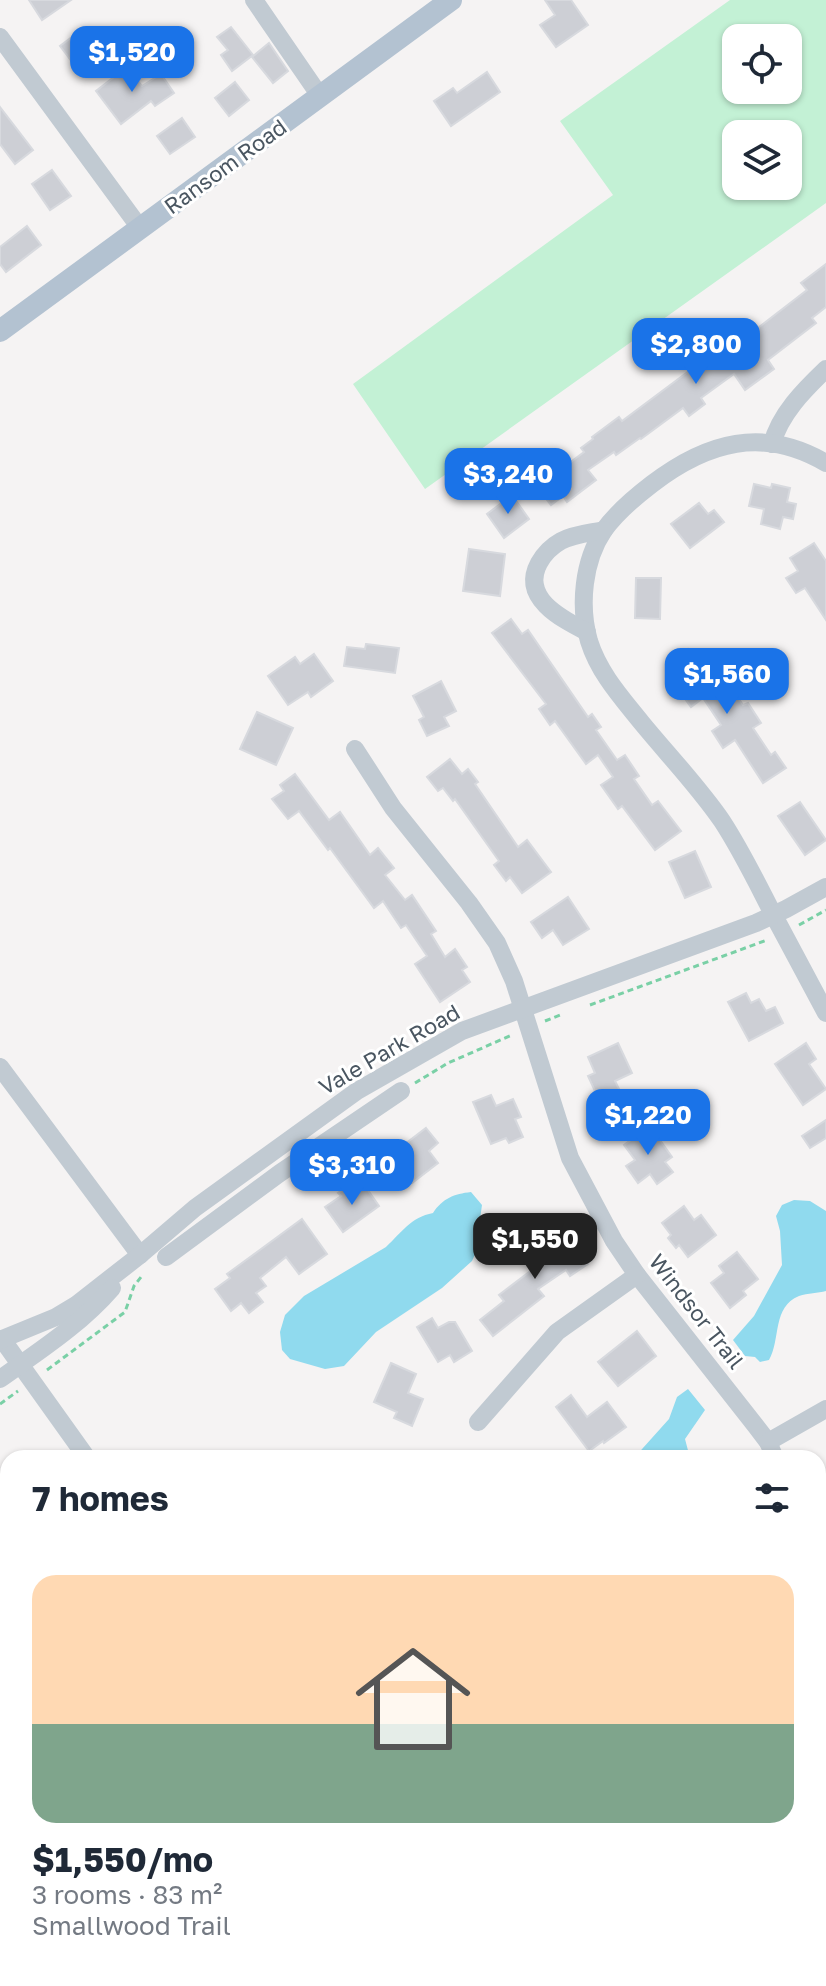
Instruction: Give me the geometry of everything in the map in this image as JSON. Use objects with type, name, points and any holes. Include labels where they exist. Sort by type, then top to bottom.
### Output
[{"type":"main road","name":"Ransom Road","points":[[0,331],[451,0]]},
{"type":"street","points":[[254,0],[320,96]]},
{"type":"street","points":[[0,37],[140,228]]},
{"type":"street","points":[[772,444],[785,414],[826,369]]},
{"type":"street","points":[[826,463],[794,449],[758,443],[726,445],[697,455],[667,472],[641,492],[604,530],[591,558],[584,606],[587,632],[605,675],[731,835],[826,1013]]},
{"type":"street","points":[[587,632],[551,611],[539,597],[534,584],[535,575],[545,554],[559,542],[604,530]]},
{"type":"street","name":"Windsor Trail","points":[[355,749],[393,808],[497,943],[514,981],[570,1158],[614,1241],[771,1450]]},
{"type":"street","name":"Vale Park Road","points":[[1,1339],[56,1317],[76,1305],[195,1208],[357,1091],[462,1031],[747,927],[826,887]]},
{"type":"street","points":[[0,1067],[140,1255]]},
{"type":"street","points":[[166,1257],[280,1173],[401,1091]]},
{"type":"street","points":[[267,1156],[280,1173]]},
{"type":"street","name":"Vale Park Road","points":[[0,1379],[90,1312],[140,1255]]},
{"type":"street","points":[[478,1422],[557,1332],[637,1275]]},
{"type":"street","points":[[1,1339],[81,1450]]},
{"type":"street","points":[[771,1450],[826,1409]]},
{"type":"path","points":[[587,1006],[739,951],[826,910]]},
{"type":"path","points":[[401,1091],[448,1063],[564,1014]]},
{"type":"green space","points":[[730,0],[826,0],[826,203],[425,489],[353,384],[613,195],[560,121]]},
{"type":"water","points":[[471,1192],[482,1205],[479,1226],[481,1241],[472,1261],[442,1288],[376,1332],[344,1366],[325,1369],[290,1359],[282,1350],[280,1332],[285,1315],[304,1296],[386,1247],[412,1222],[433,1213],[445,1200]]},
{"type":"water","points":[[794,1200],[810,1201],[826,1211],[826,1291],[802,1295],[790,1301],[781,1316],[773,1352],[769,1360],[760,1362],[755,1357],[745,1356],[733,1340],[754,1316],[782,1265],[776,1216],[782,1205]]},
{"type":"water","points":[[688,1389],[705,1410],[685,1439],[688,1450],[641,1450],[669,1419],[677,1397]]},
{"type":"building","points":[[29,0],[71,0],[42,20]]},
{"type":"building","points":[[545,0],[571,0],[588,25],[556,47],[540,25],[555,15]]},
{"type":"building","points":[[231,27],[253,55],[232,71],[221,55],[228,50],[217,37]]},
{"type":"building","points":[[80,31],[99,55],[79,71],[60,46]]},
{"type":"building","points":[[269,43],[288,71],[273,83],[252,57]]},
{"type":"building","points":[[127,67],[142,86],[161,74],[174,93],[155,106],[151,101],[121,124],[96,91]]},
{"type":"building","points":[[487,72],[500,92],[451,126],[434,101],[453,88],[457,93]]},
{"type":"building","points":[[235,82],[249,100],[229,116],[215,98]]},
{"type":"building","points":[[0,107],[33,150],[15,164],[0,144]]},
{"type":"building","points":[[182,118],[195,137],[170,154],[157,136]]},
{"type":"building","points":[[52,170],[71,196],[50,210],[32,184]]},
{"type":"building","points":[[27,226],[41,245],[6,272],[0,264],[0,247]]},
{"type":"building","points":[[826,264],[826,307],[812,318],[816,323],[768,360],[774,369],[745,390],[734,374],[701,398],[705,404],[689,416],[683,408],[616,455],[614,452],[588,470],[596,480],[567,502],[563,496],[551,505],[537,487],[584,452],[581,448],[592,437],[619,417],[622,421],[744,326],[750,334],[807,290],[801,283]]},
{"type":"building","points":[[754,484],[790,488],[787,502],[796,504],[793,519],[783,517],[780,529],[761,524],[764,509],[749,506]]},
{"type":"building","points":[[512,495],[529,519],[504,538],[487,514]]},
{"type":"building","points":[[699,503],[708,514],[714,510],[724,522],[690,548],[671,524]]},
{"type":"building","points":[[814,543],[826,561],[826,620],[805,588],[796,593],[786,578],[798,571],[790,558]]},
{"type":"building","points":[[469,549],[505,554],[500,596],[463,591]]},
{"type":"building","points":[[636,578],[661,578],[660,619],[635,618]]},
{"type":"building","points":[[511,619],[522,634],[528,630],[588,717],[592,714],[601,727],[596,730],[617,760],[625,755],[639,776],[634,779],[652,805],[658,801],[681,831],[655,850],[622,806],[618,809],[601,785],[613,777],[598,755],[586,764],[555,721],[550,725],[539,709],[546,704],[492,633]]},
{"type":"building","points":[[366,644],[399,648],[395,673],[344,666],[347,647],[365,649]]},
{"type":"building","points":[[688,649],[697,661],[701,658],[714,674],[708,678],[727,703],[737,696],[743,705],[748,703],[761,723],[753,728],[771,755],[775,752],[786,768],[763,783],[735,740],[723,748],[712,731],[721,725],[703,698],[691,707],[680,692],[685,688],[674,674],[680,669],[674,660]]},
{"type":"building","points":[[314,654],[333,681],[311,697],[308,692],[288,705],[268,676],[295,657],[300,664]]},
{"type":"building","points":[[441,681],[456,711],[444,717],[449,726],[427,736],[419,720],[424,717],[413,696]]},
{"type":"building","points":[[257,712],[293,728],[276,765],[240,749]]},
{"type":"building","points":[[450,759],[462,774],[468,769],[518,847],[527,840],[551,872],[522,893],[510,877],[506,881],[494,865],[499,861],[455,799],[453,801],[443,788],[438,791],[427,777]]},
{"type":"building","points":[[295,774],[329,820],[340,812],[370,855],[378,848],[394,868],[385,875],[405,900],[412,895],[436,931],[431,934],[445,957],[455,949],[467,967],[462,970],[470,982],[440,1002],[415,964],[427,956],[406,925],[401,928],[383,901],[374,908],[299,811],[288,819],[272,799],[284,791],[280,785]]},
{"type":"building","points":[[800,802],[826,840],[805,855],[778,816]]},
{"type":"building","points":[[695,851],[711,887],[685,898],[669,862]]},
{"type":"building","points":[[568,897],[589,929],[563,945],[553,930],[542,938],[531,922]]},
{"type":"building","points":[[746,993],[751,1003],[759,999],[766,1011],[775,1007],[783,1023],[749,1041],[728,1002]]},
{"type":"building","points":[[618,1043],[632,1073],[615,1081],[621,1093],[600,1102],[588,1076],[595,1073],[588,1057]]},
{"type":"building","points":[[806,1043],[816,1059],[809,1064],[826,1089],[803,1105],[775,1064]]},
{"type":"building","points":[[491,1095],[496,1106],[513,1099],[521,1117],[515,1119],[523,1137],[509,1143],[506,1138],[491,1144],[473,1102]]},
{"type":"building","points":[[826,1120],[826,1138],[810,1148],[802,1136]]},
{"type":"building","points":[[650,1126],[672,1157],[665,1162],[673,1172],[657,1184],[650,1174],[638,1183],[626,1166],[635,1160],[624,1145]]},
{"type":"building","points":[[426,1128],[438,1143],[429,1151],[438,1163],[412,1183],[395,1161],[409,1150],[405,1144]]},
{"type":"building","points":[[350,1185],[355,1193],[365,1186],[379,1206],[343,1232],[325,1207]]},
{"type":"building","points":[[684,1206],[694,1220],[701,1215],[716,1235],[688,1257],[679,1245],[676,1248],[668,1238],[671,1235],[662,1223]]},
{"type":"building","points":[[302,1219],[327,1254],[299,1274],[286,1257],[260,1278],[266,1286],[256,1293],[263,1302],[249,1313],[241,1303],[231,1311],[215,1289],[230,1278],[227,1274]]},
{"type":"building","points":[[568,1236],[588,1264],[570,1276],[566,1270],[538,1289],[544,1296],[493,1336],[480,1320],[504,1301],[499,1295],[537,1266],[526,1251],[542,1239],[545,1244],[556,1237],[559,1242]]},
{"type":"building","points":[[737,1252],[758,1279],[743,1291],[746,1295],[730,1308],[711,1283],[724,1273],[719,1266]]},
{"type":"building","points":[[432,1318],[438,1328],[455,1322],[472,1351],[454,1362],[450,1355],[438,1362],[417,1327]]},
{"type":"building","points":[[637,1331],[656,1356],[618,1386],[598,1362]]},
{"type":"building","points":[[391,1363],[416,1374],[408,1393],[423,1399],[412,1426],[394,1418],[397,1412],[374,1402]]},
{"type":"building","points":[[571,1395],[587,1417],[607,1402],[626,1427],[588,1450],[556,1407]]}]
